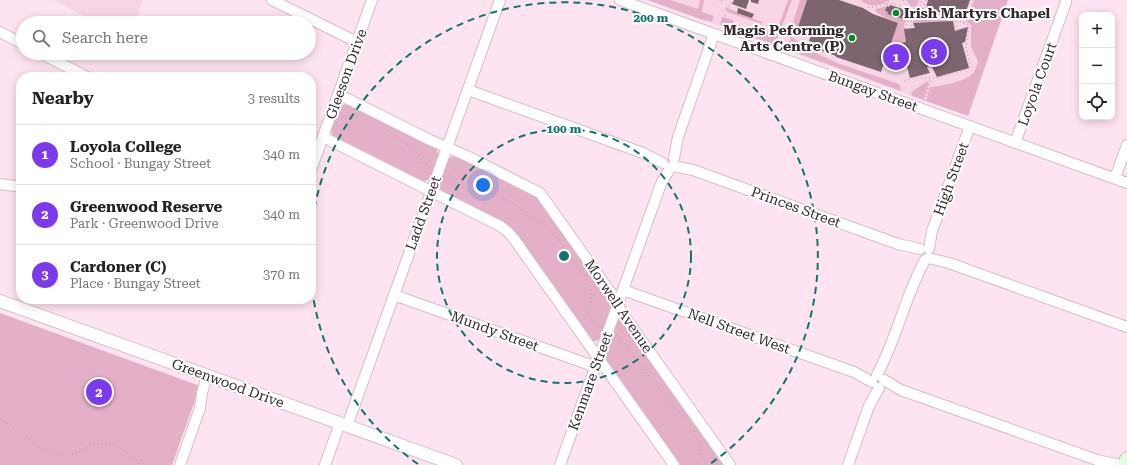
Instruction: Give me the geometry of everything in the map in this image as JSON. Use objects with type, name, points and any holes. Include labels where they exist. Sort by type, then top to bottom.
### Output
[{"type":"street","name":"Gleeson Drive","points":[[316,156],[372,0]]},
{"type":"street","name":"Ladd Street","points":[[325,465],[343,424],[394,295],[500,0]]},
{"type":"street","name":"Bungay Street","points":[[620,0],[1127,183]]},
{"type":"street","points":[[278,1],[307,16]]},
{"type":"street","name":"Loyola Court","points":[[1016,143],[1066,2]]},
{"type":"street","points":[[316,20],[358,42]]},
{"type":"street","points":[[0,32],[16,40]]},
{"type":"street","name":"Kenmare Street","points":[[560,465],[714,34]]},
{"type":"street","points":[[54,60],[77,72]]},
{"type":"street","name":"Princes Street","points":[[468,90],[1127,327]]},
{"type":"street","name":"Morwell Avenue","points":[[338,94],[540,193],[603,281],[618,305],[730,465]]},
{"type":"street","name":"High Street","points":[[848,465],[970,126]]},
{"type":"street","points":[[323,137],[500,226],[511,235],[597,363],[674,465]]},
{"type":"street","points":[[1115,178],[1127,145]]},
{"type":"street","points":[[0,184],[16,186]]},
{"type":"street","name":"Nell Street West","points":[[623,290],[854,372],[1108,465]]},
{"type":"street","name":"Mundy Street","points":[[394,295],[597,363]]},
{"type":"street","name":"Greenwood Drive","points":[[0,300],[456,465]]},
{"type":"street","points":[[180,465],[200,408],[202,393],[211,377]]},
{"type":"street","name":"Nell Street West","points":[[1097,460],[1125,463]]},
{"type":"path","points":[[717,0],[722,1]]},
{"type":"path","points":[[729,8],[732,0]]},
{"type":"path","points":[[887,4],[883,10],[878,10],[877,12],[899,21],[904,19],[908,14],[909,9],[903,0]]},
{"type":"path","points":[[905,29],[906,22],[919,8],[922,0]]},
{"type":"path","points":[[923,9],[926,0]]},
{"type":"path","points":[[964,23],[972,0]]},
{"type":"path","points":[[868,7],[890,3],[909,9],[919,8],[956,19],[969,25],[966,48],[971,68],[931,78],[911,79],[904,81]]},
{"type":"path","points":[[725,14],[725,31]]},
{"type":"path","points":[[911,17],[912,28]]},
{"type":"path","points":[[956,19],[957,30]]},
{"type":"path","points":[[924,103],[931,78]]},
{"type":"path","points":[[0,418],[21,435],[28,438],[41,450],[62,455],[78,453],[90,445],[107,443],[121,448],[134,456],[139,465]]},
{"type":"shaded area","points":[[53,0],[143,0],[137,16],[84,16]]},
{"type":"shaded area","points":[[646,0],[1008,0],[968,116]]},
{"type":"shaded area","points":[[648,0],[670,0],[698,9],[700,0],[704,0],[702,12],[714,16],[712,22],[706,21]]},
{"type":"shaded area","points":[[788,0],[792,0],[775,44],[720,25],[723,17],[733,20],[733,23],[762,33],[764,30],[776,34]]},
{"type":"shaded area","points":[[800,0],[807,0],[800,31],[791,28]]},
{"type":"shaded area","points":[[861,0],[890,0],[883,4],[871,5],[864,3]]},
{"type":"shaded area","points":[[906,0],[919,0],[917,6],[911,7]]},
{"type":"shaded area","points":[[974,0],[1008,0],[968,116],[926,101],[930,87],[947,85],[965,79],[975,70],[978,61],[971,47],[971,25],[966,21]]},
{"type":"shaded area","points":[[887,6],[885,11],[888,12],[887,14],[903,19],[906,10],[909,11],[918,9],[904,24],[906,42],[901,43],[905,60],[887,54],[898,23],[885,18],[875,11],[876,9]]},
{"type":"shaded area","points":[[725,7],[762,22],[762,24],[727,12]]},
{"type":"shaded area","points":[[921,11],[951,22],[913,23],[913,19]]},
{"type":"shaded area","points":[[791,36],[803,45],[819,50],[818,54],[837,63],[900,85],[901,91],[789,50],[788,48]]},
{"type":"shaded area","points":[[928,81],[924,100],[912,96],[911,94],[914,90]]},
{"type":"shaded area","points":[[348,104],[436,148],[439,155],[430,179],[423,182],[333,137],[332,126],[335,114],[341,106]]},
{"type":"shaded area","points":[[455,155],[535,193],[612,303],[601,338],[596,341],[591,340],[516,237],[441,192],[439,185],[448,159]]},
{"type":"shaded area","points":[[0,313],[200,386],[172,465],[0,465]]},
{"type":"shaded area","points":[[621,319],[727,465],[679,465],[606,362],[606,350],[617,322]]},
{"type":"building","points":[[734,0],[749,0],[746,9],[732,4]]},
{"type":"building","points":[[751,0],[759,0],[758,4],[751,2]]},
{"type":"building","name":"Magis Peforming Arts Centre (P)","points":[[807,0],[839,0],[863,8],[873,14],[898,23],[881,72],[819,50],[821,45],[809,41],[811,35],[800,31],[801,28],[798,27]]},
{"type":"building","points":[[928,0],[970,0],[963,20],[926,8]]},
{"type":"building","name":"Irish Martyrs Chapel","points":[[890,5],[906,10],[903,19],[887,14],[888,12],[885,11],[887,6],[889,7]]},
{"type":"building","points":[[738,8],[754,14],[752,18],[737,13]]},
{"type":"building","points":[[953,21],[955,31],[968,27],[965,42],[962,43],[969,68],[937,77],[931,65],[927,67],[930,73],[910,78],[901,43],[906,42],[904,29],[915,28],[913,23]]},
{"type":"place","name":"Irish Martyrs Chapel","points":[[896,13]]},
{"type":"place","name":"Magis Peforming Arts Centre (P)","points":[[852,38]]},
{"type":"place","name":"Cardoner (C)","points":[[934,52]]},
{"type":"place","name":"Loyola College","points":[[896,57]]},
{"type":"place","name":"Greenwood Reserve","points":[[99,392]]}]
